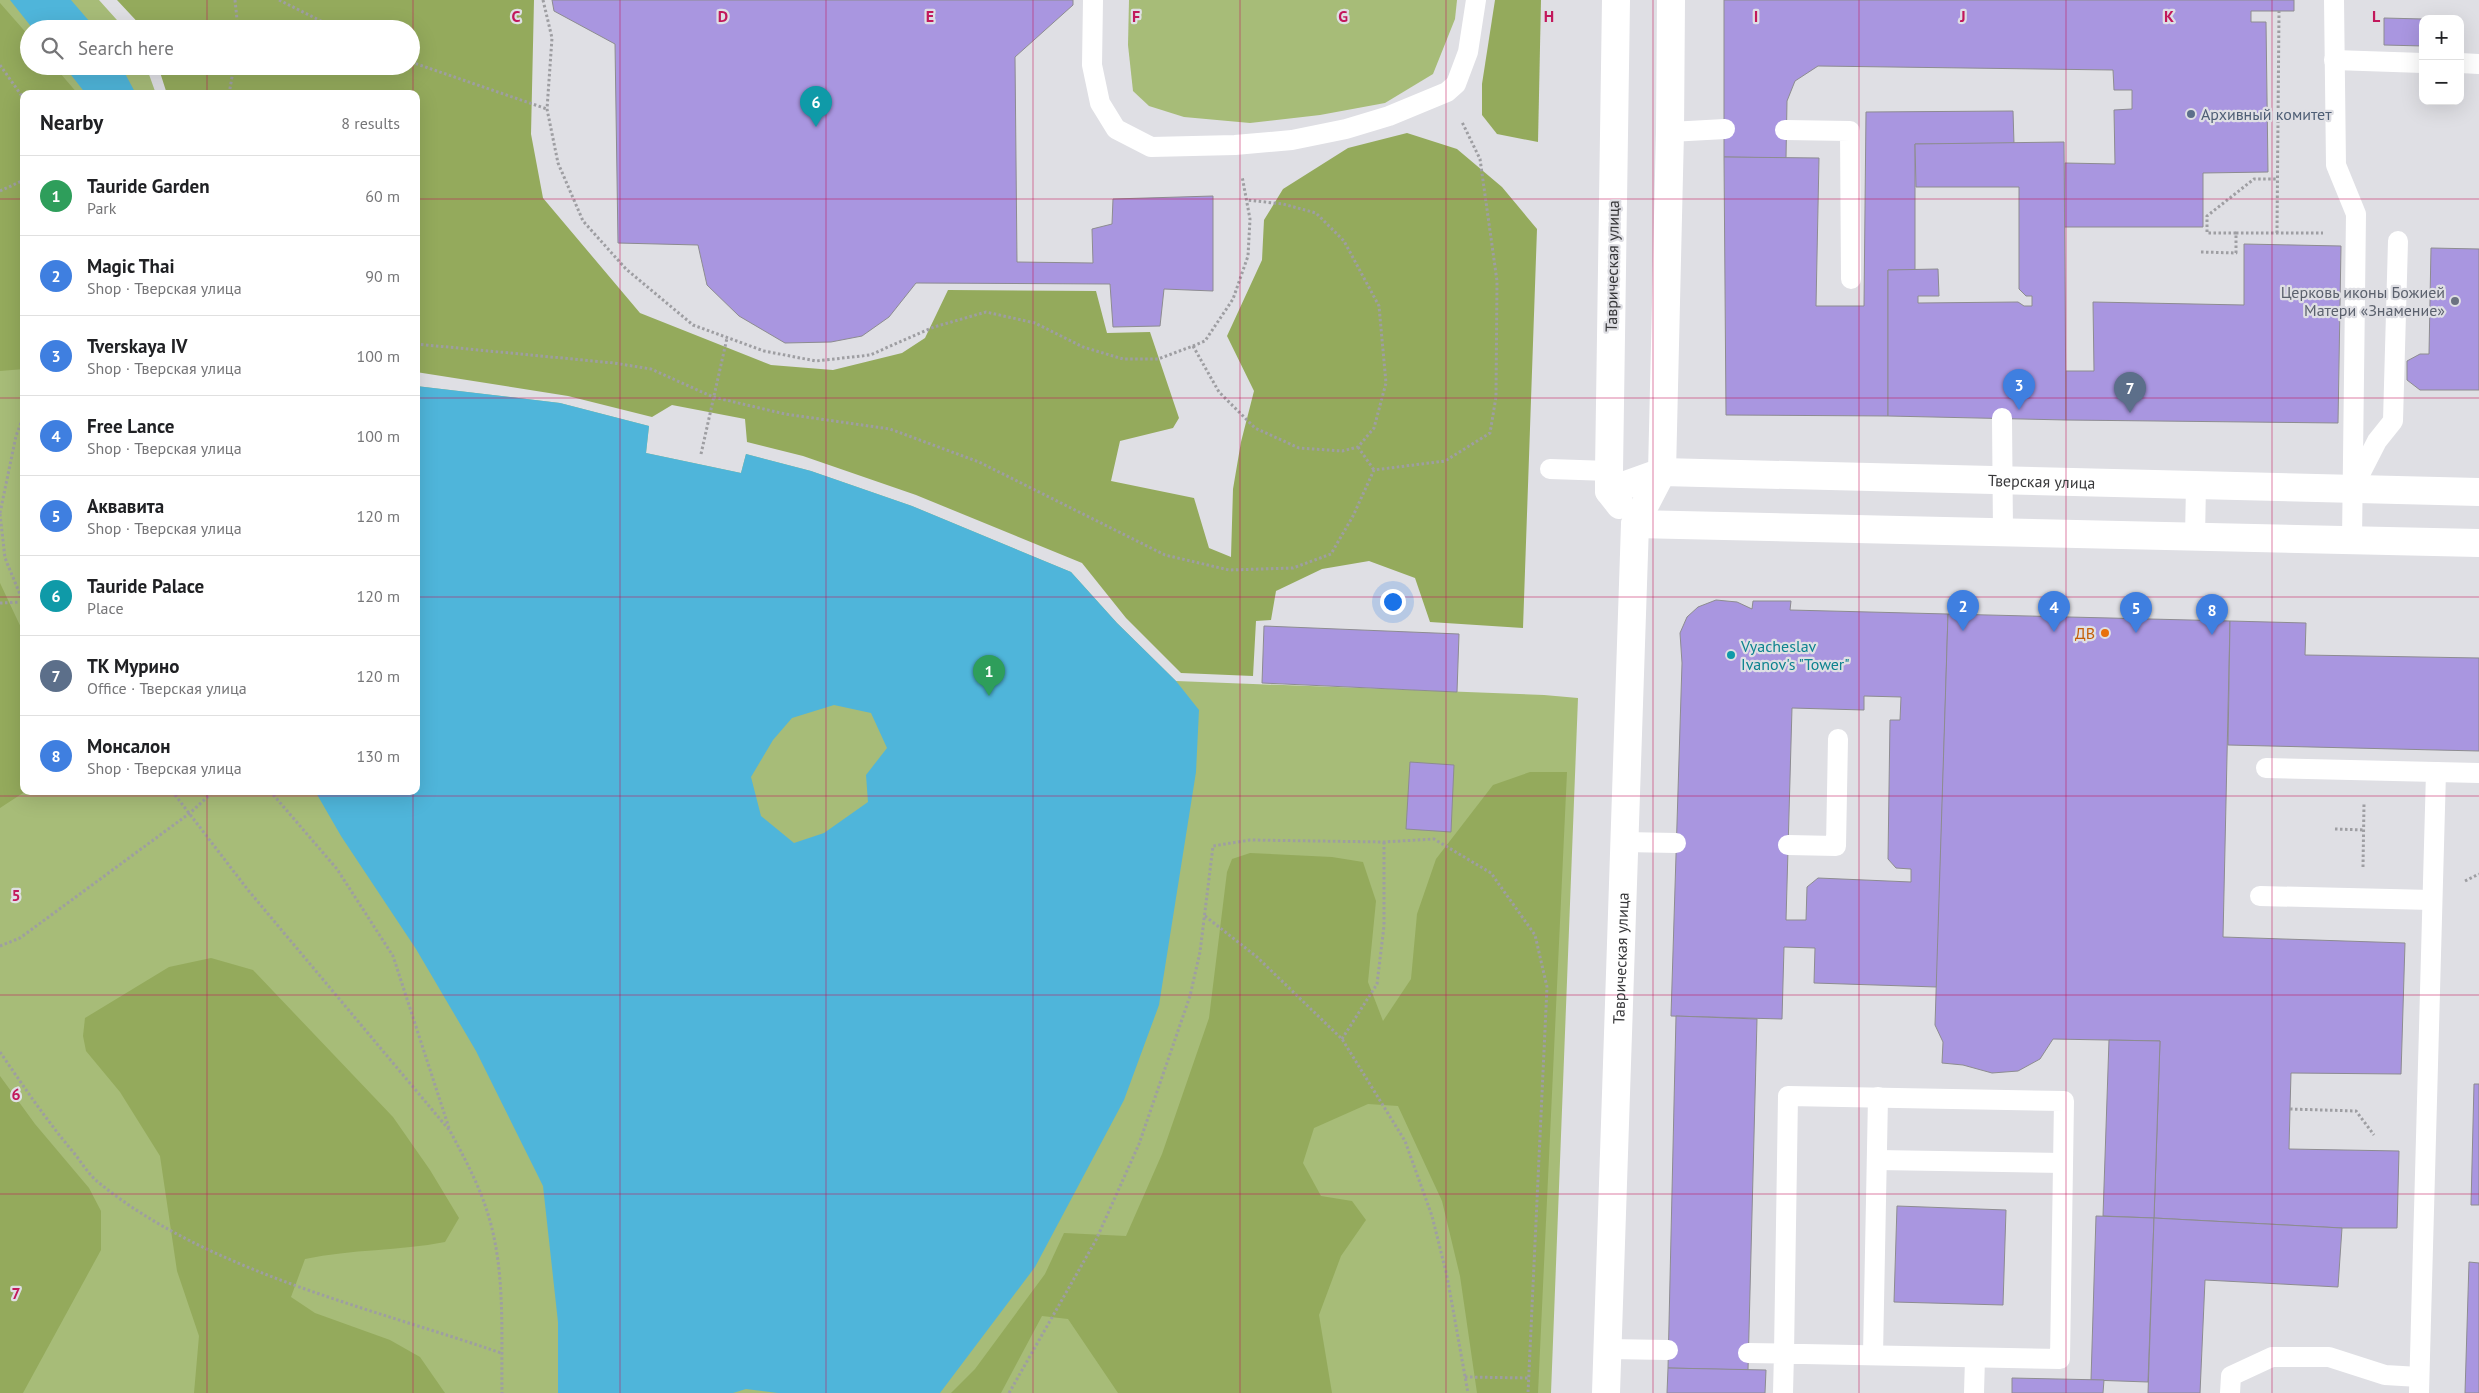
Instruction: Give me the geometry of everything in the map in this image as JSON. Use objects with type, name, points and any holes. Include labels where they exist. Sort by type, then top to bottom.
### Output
[{"type":"street","name":"Таврическая улица","points":[[1609,481],[1616,0]]},
{"type":"street","name":"Таврическая улица","points":[[1606,1393],[1635,524],[1662,472],[1670,132],[1671,0]]},
{"type":"street","name":"Тверская улица","points":[[1609,481],[1662,472],[2479,492]]},
{"type":"street","points":[[1609,481],[1635,524],[2479,543]]},
{"type":"lane","points":[[1093,0],[1092,65],[1100,103],[1116,130],[1151,147],[1235,145],[1292,140],[1346,130],[1389,116],[1447,92],[1456,84],[1468,52],[1476,0]]},
{"type":"lane","points":[[2334,0],[2336,165],[2356,214],[2352,540]]},
{"type":"lane","points":[[2334,60],[2419,63]]},
{"type":"lane","points":[[2464,63],[2479,64]]},
{"type":"lane","points":[[1670,132],[1725,130]]},
{"type":"lane","points":[[1785,130],[1850,131],[1851,279]]},
{"type":"lane","points":[[2353,488],[2378,441],[2393,421],[2398,242]]},
{"type":"lane","points":[[2002,418],[2003,532]]},
{"type":"lane","points":[[1550,469],[1609,481]]},
{"type":"lane","points":[[2195,536],[2196,486]]},
{"type":"lane","points":[[1788,845],[1836,846],[1838,739]]},
{"type":"lane","points":[[2266,768],[2479,773]]},
{"type":"lane","points":[[2230,1393],[2231,1376],[2272,1357],[2330,1357],[2419,1385],[2436,772]]},
{"type":"lane","points":[[1624,842],[1676,843]]},
{"type":"lane","points":[[2260,896],[2432,900]]},
{"type":"lane","points":[[1748,1353],[1784,1353],[2060,1359],[2064,1101],[1788,1096],[1784,1353],[1783,1393]]},
{"type":"lane","points":[[1873,1355],[1878,1097]]},
{"type":"lane","points":[[1877,1160],[2063,1163]]},
{"type":"lane","points":[[1608,1349],[1668,1350]]},
{"type":"lane","points":[[1974,1393],[1975,1358]]},
{"type":"path","points":[[235,0],[237,20]]},
{"type":"path","points":[[279,0],[319,20]]},
{"type":"path","points":[[543,0],[552,38],[547,109],[558,163],[583,221],[626,269],[693,325],[764,351],[816,361],[870,355],[934,327],[986,312],[1035,323],[1083,347],[1123,358],[1158,358],[1205,341],[1233,299],[1248,256],[1250,219],[1235,145]]},
{"type":"path","points":[[2277,233],[2279,11]]},
{"type":"path","points":[[0,65],[20,93]]},
{"type":"path","points":[[420,65],[547,109]]},
{"type":"path","points":[[230,90],[232,75]]},
{"type":"path","points":[[1374,470],[1445,461],[1490,434],[1496,397],[1498,281],[1480,159],[1447,92]]},
{"type":"path","points":[[2276,179],[2254,179],[2207,216],[2207,233],[2356,234]]},
{"type":"path","points":[[0,191],[20,182]]},
{"type":"path","points":[[1193,346],[1219,392],[1256,428],[1299,448],[1342,451],[1358,447],[1374,428],[1386,383],[1379,306],[1344,241],[1316,213],[1283,204],[1247,200]]},
{"type":"path","points":[[2201,252],[2236,253],[2236,233]]},
{"type":"path","points":[[701,454],[728,338]]},
{"type":"path","points":[[420,344],[651,368],[714,397],[785,414],[890,429],[979,462],[1164,556],[1229,570],[1293,568],[1331,554],[1353,516],[1374,470]]},
{"type":"path","points":[[20,425],[0,513],[5,558],[20,595]]},
{"type":"path","points":[[1358,447],[1374,470]]},
{"type":"path","points":[[0,603],[20,602]]},
{"type":"path","points":[[2362,899],[2365,770]]},
{"type":"path","points":[[175,795],[267,913],[450,1131]]},
{"type":"path","points":[[0,946],[20,938],[190,813],[210,795]]},
{"type":"path","points":[[273,795],[337,870],[393,956],[450,1131],[471,1171],[487,1211],[496,1246],[501,1299],[502,1393]]},
{"type":"path","points":[[2334,829],[2364,830]]},
{"type":"path","points":[[1009,1393],[1096,1240],[1139,1144],[1190,996],[1205,916],[1212,846],[1250,840],[1384,842],[1434,839],[1491,873],[1535,935],[1547,987],[1528,1393]]},
{"type":"path","points":[[1342,1039],[1377,984],[1384,926],[1384,842]]},
{"type":"path","points":[[1205,916],[1257,957],[1342,1039],[1405,1141],[1432,1216],[1447,1276],[1468,1393]]},
{"type":"path","points":[[0,1052],[47,1121],[97,1181],[159,1225],[226,1258],[323,1294],[501,1353]]},
{"type":"path","points":[[2290,1109],[2356,1111],[2374,1135]]},
{"type":"path","points":[[1465,1377],[1529,1378]]},
{"type":"green space","points":[[0,0],[99,0],[117,20],[20,20],[20,75],[149,75],[155,90],[20,90],[20,795],[420,795],[420,386],[560,403],[649,426],[646,453],[741,473],[746,454],[811,471],[912,506],[1071,572],[1117,623],[1176,681],[1544,695],[1578,698],[1551,1393],[0,1393]]},
{"type":"green space","points":[[117,0],[534,0],[531,134],[543,198],[640,313],[771,365],[833,370],[902,353],[925,338],[948,290],[1096,291],[1107,333],[1150,332],[1179,418],[1173,428],[1120,441],[1111,481],[1194,498],[1209,548],[1231,557],[1233,489],[1241,442],[1254,391],[1227,336],[1262,260],[1264,220],[1283,189],[1348,148],[1407,133],[1457,149],[1502,187],[1537,229],[1523,628],[1430,622],[1415,578],[1369,561],[1322,569],[1276,591],[1271,620],[1256,621],[1253,676],[1181,673],[1126,618],[1082,563],[916,495],[803,456],[747,442],[745,419],[672,405],[652,417],[568,396],[420,373],[420,90],[166,90],[161,75],[420,75],[420,20],[136,20]]},
{"type":"green space","points":[[1129,0],[1457,0],[1455,19],[1433,74],[1385,103],[1320,115],[1250,123],[1184,117],[1149,106],[1133,91],[1128,45]]},
{"type":"green space","points":[[1495,0],[1541,0],[1538,142],[1497,134],[1482,115],[1482,84]]},
{"type":"green space","points":[[0,3],[20,26],[20,75],[62,75],[75,90],[20,90],[20,369],[0,371]]},
{"type":"green space","points":[[0,583],[20,626],[20,795],[0,808]]},
{"type":"green space","points":[[1530,772],[1567,772],[1538,1393],[1477,1393],[1460,1276],[1442,1201],[1398,1106],[1368,1104],[1314,1128],[1303,1163],[1321,1196],[1352,1201],[1366,1220],[1341,1256],[1319,1315],[1332,1393],[1118,1393],[1068,1319],[1042,1316],[1001,1393],[951,1393],[975,1369],[1045,1274],[1064,1233],[1126,1236],[1162,1154],[1209,1018],[1227,872],[1232,859],[1250,853],[1332,857],[1363,862],[1376,901],[1368,982],[1383,1021],[1411,979],[1417,914],[1436,859],[1493,785]]},
{"type":"green space","points":[[211,958],[253,970],[393,1117],[430,1170],[459,1218],[445,1242],[340,1253],[305,1259],[291,1297],[315,1313],[390,1340],[420,1357],[445,1393],[194,1393],[199,1336],[177,1271],[160,1156],[120,1092],[86,1051],[83,1036],[85,1018],[169,967]]},
{"type":"green space","points":[[0,1076],[35,1124],[89,1188],[101,1211],[101,1250],[23,1393],[0,1393]]},
{"type":"water","points":[[10,0],[71,0],[88,20],[26,20]]},
{"type":"water","points":[[71,75],[126,75],[134,90],[83,90]]},
{"type":"water","points":[[420,386],[560,403],[649,426],[646,453],[741,473],[746,454],[811,471],[912,506],[1071,572],[1117,623],[1176,681],[1199,710],[1196,772],[1159,1005],[1124,1100],[1035,1267],[940,1393],[778,1393],[746,1389],[733,1393],[558,1393],[558,1322],[543,1186],[476,1051],[416,949],[341,836],[317,795],[420,795]],"holes":[[[834,705],[871,713],[887,748],[866,775],[868,802],[824,833],[794,843],[761,816],[751,777],[773,740],[792,718]]]},
{"type":"building","points":[[552,0],[1073,0],[1073,5],[1015,57],[1017,262],[1093,263],[1092,229],[1112,224],[1113,199],[1213,196],[1213,291],[1164,289],[1160,326],[1113,327],[1110,284],[916,283],[889,317],[862,336],[831,342],[785,343],[739,316],[707,285],[698,245],[618,243],[615,44],[554,11]]},
{"type":"building","name":"Архивный комитет","points":[[1724,0],[2294,0],[2294,11],[2251,11],[2251,22],[2266,22],[2268,172],[2203,173],[2203,227],[2064,227],[2065,163],[2115,164],[2114,110],[2132,109],[2132,90],[2114,90],[2113,70],[1818,66],[1795,81],[1787,101],[1786,158],[1724,157]]},
{"type":"building","points":[[2384,18],[2419,19],[2419,46],[2384,45]]},
{"type":"building","points":[[2013,111],[2014,144],[1915,144],[1915,270],[1888,270],[1888,416],[1726,415],[1724,157],[1819,158],[1816,306],[1864,306],[1866,112]]},
{"type":"building","points":[[2064,142],[2066,420],[1888,416],[1888,270],[1938,269],[1939,296],[1918,296],[1918,303],[2018,302],[2024,306],[2032,306],[2032,296],[2026,296],[2019,289],[2019,187],[1916,187],[1915,144]]},
{"type":"building","points":[[2244,244],[2341,246],[2338,423],[2066,420],[2066,371],[2094,371],[2093,302],[2244,305]]},
{"type":"building","name":"Церковь иконы Божией Матери «Знамение»","points":[[2431,248],[2479,249],[2479,390],[2420,390],[2407,380],[2407,361],[2420,354],[2429,354]]},
{"type":"building","points":[[1716,600],[1737,602],[1752,609],[1753,601],[1791,601],[1790,610],[1948,614],[1937,987],[1814,983],[1815,948],[1784,947],[1782,1019],[1671,1016],[1682,663],[1680,633],[1687,617],[1698,607]],"holes":[[[1864,696],[1901,697],[1900,720],[1890,720],[1888,859],[1896,868],[1911,869],[1911,882],[1818,878],[1807,887],[1806,920],[1786,920],[1792,708],[1864,710]]]},
{"type":"building","points":[[1948,614],[2230,621],[2223,937],[2405,943],[2401,1074],[2291,1073],[2289,1149],[2399,1151],[2397,1228],[2342,1228],[2154,1218],[2160,1041],[2053,1039],[2040,1059],[2018,1071],[1992,1073],[1963,1065],[1942,1063],[1943,1042],[1935,1025]]},
{"type":"building","points":[[2230,621],[2306,623],[2305,655],[2479,658],[2479,751],[2228,745]]},
{"type":"building","points":[[1264,626],[1459,634],[1457,692],[1262,683]]},
{"type":"building","points":[[1410,762],[1454,765],[1451,832],[1406,829]]},
{"type":"building","points":[[1676,1016],[1757,1019],[1748,1370],[1668,1368]]},
{"type":"building","points":[[2109,1040],[2160,1041],[2154,1218],[2103,1216]]},
{"type":"building","points":[[2474,1084],[2479,1084],[2479,1205],[2471,1205]]},
{"type":"building","points":[[1897,1206],[2006,1210],[2003,1305],[1894,1302]]},
{"type":"building","points":[[2096,1216],[2154,1218],[2148,1382],[2091,1380]]},
{"type":"building","points":[[2154,1218],[2342,1228],[2338,1287],[2205,1280],[2200,1393],[2148,1393]]},
{"type":"building","points":[[2469,1262],[2479,1263],[2479,1393],[2465,1393]]},
{"type":"building","points":[[1668,1368],[1766,1370],[1765,1393],[1667,1393]]},
{"type":"building","points":[[2012,1378],[2104,1380],[2103,1393],[2012,1393]]},
{"type":"place","name":"Архивный комитет","points":[[2191,114]]},
{"type":"place","name":"Tauride Palace","points":[[816,127]]},
{"type":"place","name":"Церковь иконы Божией Матери «Знамение»","points":[[2455,301]]},
{"type":"place","name":"Tverskaya IV","points":[[2019,410]]},
{"type":"place","name":"ТК Мурино","points":[[2130,413]]},
{"type":"place","name":"Magic Thai","points":[[1963,631]]},
{"type":"place","name":"Free Lance","points":[[2054,632]]},
{"type":"place","name":"ДВ","points":[[2105,633]]},
{"type":"place","name":"Аквавита","points":[[2136,633]]},
{"type":"place","name":"Монсалон","points":[[2212,635]]},
{"type":"place","name":"Vyacheslav Ivanov's \"Tower\"","points":[[1731,655]]},
{"type":"place","name":"Tauride Garden","points":[[989,696]]}]
